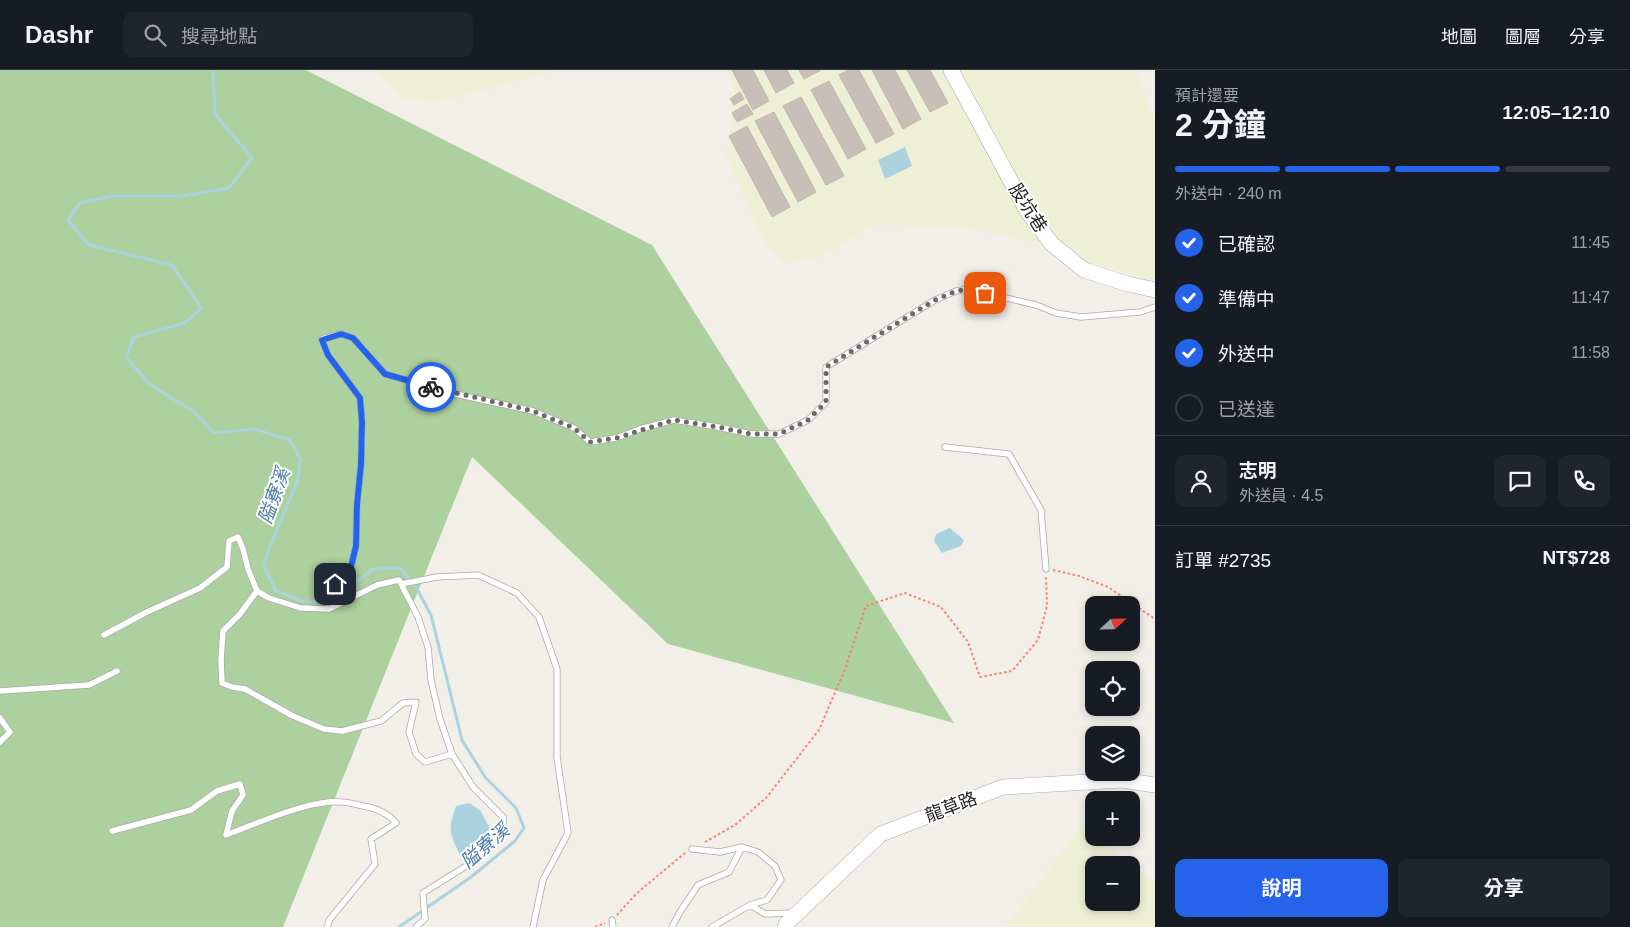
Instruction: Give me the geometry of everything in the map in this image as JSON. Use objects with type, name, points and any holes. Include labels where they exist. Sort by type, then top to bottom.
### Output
[{"type":"street","name":"股坑巷","points":[[951,70],[1027,211],[1052,244],[1084,270],[1128,284],[1155,290]]},
{"type":"street","name":"龍草路","points":[[790,921],[881,834],[1003,787],[1122,780],[1155,786]]},
{"type":"lane","points":[[353,598],[335,584],[350,571],[356,546],[357,504],[361,465],[362,422],[360,398],[328,355],[322,340],[341,334],[353,338],[385,374],[451,393],[533,411],[574,428],[590,442],[616,438],[674,420],[751,434],[779,434],[808,420],[826,402],[826,367],[935,300],[956,291],[968,289],[1036,305],[1056,313],[1081,317],[1140,312],[1155,307]]},
{"type":"lane","points":[[945,447],[1009,454],[1041,510],[1046,569]]},
{"type":"lane","points":[[104,635],[147,612],[200,588],[227,567],[229,540],[238,537],[248,570],[257,591],[269,598],[300,608],[330,609],[378,585],[399,580],[418,617],[428,647],[431,680],[440,719],[452,754],[474,787],[503,817],[503,832],[483,854],[423,893],[424,919],[416,927]]},
{"type":"lane","points":[[402,584],[437,577],[478,576],[516,593],[539,617],[557,669],[557,757],[568,833],[543,880],[533,927]]},
{"type":"lane","points":[[257,591],[240,614],[223,630],[222,683],[245,689],[293,716],[324,729],[342,731],[381,721],[403,703],[416,702],[409,732],[416,754],[425,762],[452,754]]},
{"type":"lane","points":[[0,691],[89,685],[118,671]]},
{"type":"lane","points":[[0,718],[10,732],[0,742]]},
{"type":"lane","points":[[112,832],[191,810],[217,791],[240,784],[243,795],[232,811],[226,835],[298,809],[328,802],[350,803],[371,807],[389,814],[396,823],[371,839],[375,864],[330,919],[327,927]]},
{"type":"lane","points":[[692,849],[720,852],[742,847],[758,852],[775,866],[781,880],[767,900],[750,905],[712,927]]},
{"type":"lane","points":[[672,927],[698,885],[729,872],[742,847]]},
{"type":"lane","points":[[750,905],[766,914],[790,921]]},
{"type":"path","points":[[595,927],[612,924],[637,893],[684,854],[735,825],[766,798],[819,730],[845,669],[866,606],[905,593],[941,607],[968,642],[980,677],[1012,671],[1038,640],[1046,606],[1046,569],[1079,576],[1108,586],[1155,619]]},
{"type":"green space","points":[[0,70],[306,70],[652,245],[954,723],[668,644],[472,457],[283,927],[0,927]]},
{"type":"green space","points":[[376,70],[559,70],[438,102],[405,99]]},
{"type":"green space","points":[[728,70],[1136,70],[1155,120],[1155,281],[1091,263],[1040,243],[971,229],[875,224],[822,256],[784,264],[763,240],[726,156],[735,93]]},
{"type":"green space","points":[[1082,825],[1085,827],[1085,846],[1108,846],[1121,856],[1085,856],[1085,911],[1140,911],[1140,871],[1155,883],[1155,927],[1005,927]]},
{"type":"water","points":[[905,147],[912,166],[885,179],[878,160]]},
{"type":"water","points":[[950,528],[964,540],[961,546],[942,553],[934,541],[936,534]]},
{"type":"water","points":[[469,803],[480,810],[491,830],[492,838],[484,847],[461,857],[452,837],[451,822],[456,806]]},
{"type":"building","points":[[732,70],[753,70],[769,101],[753,110]]},
{"type":"building","points":[[764,70],[787,70],[794,83],[776,93]]},
{"type":"building","points":[[799,70],[821,70],[804,79]]},
{"type":"building","points":[[848,70],[859,70],[894,134],[876,143],[839,75]]},
{"type":"building","points":[[872,70],[895,70],[921,119],[903,129]]},
{"type":"building","points":[[907,70],[930,70],[948,103],[930,112]]},
{"type":"building","points":[[829,81],[866,149],[848,159],[811,90]]},
{"type":"building","points":[[740,92],[744,99],[734,105],[730,99]]},
{"type":"building","points":[[801,97],[844,176],[826,185],[783,106]]},
{"type":"building","points":[[747,104],[753,114],[737,122],[732,113]]},
{"type":"building","points":[[774,112],[816,192],[798,202],[755,121]]},
{"type":"building","points":[[747,126],[790,207],[772,217],[729,136]]},
{"type":"waterway","name":"隘寮溪","points":[[213,70],[215,114],[252,158],[229,188],[182,196],[111,196],[80,203],[68,220],[89,245],[172,265],[201,308],[185,323],[134,337],[126,357],[149,384],[193,411],[214,433],[254,429],[290,440],[301,460],[297,482],[263,564],[276,591],[302,601],[323,602],[355,583],[373,569],[400,568],[416,587],[431,615],[462,740],[485,777],[516,808],[524,828],[515,841],[471,877],[399,927]]},
{"type":"way so far","points":[[431,387],[533,411],[574,428],[590,442],[616,438],[674,420],[751,434],[779,434],[808,420],[826,402],[826,367],[935,300],[956,291],[968,289],[985,293]]},
{"type":"route","points":[[335,584],[350,571],[356,546],[362,422],[360,398],[328,355],[322,340],[341,334],[353,338],[385,374],[431,387]]}]
